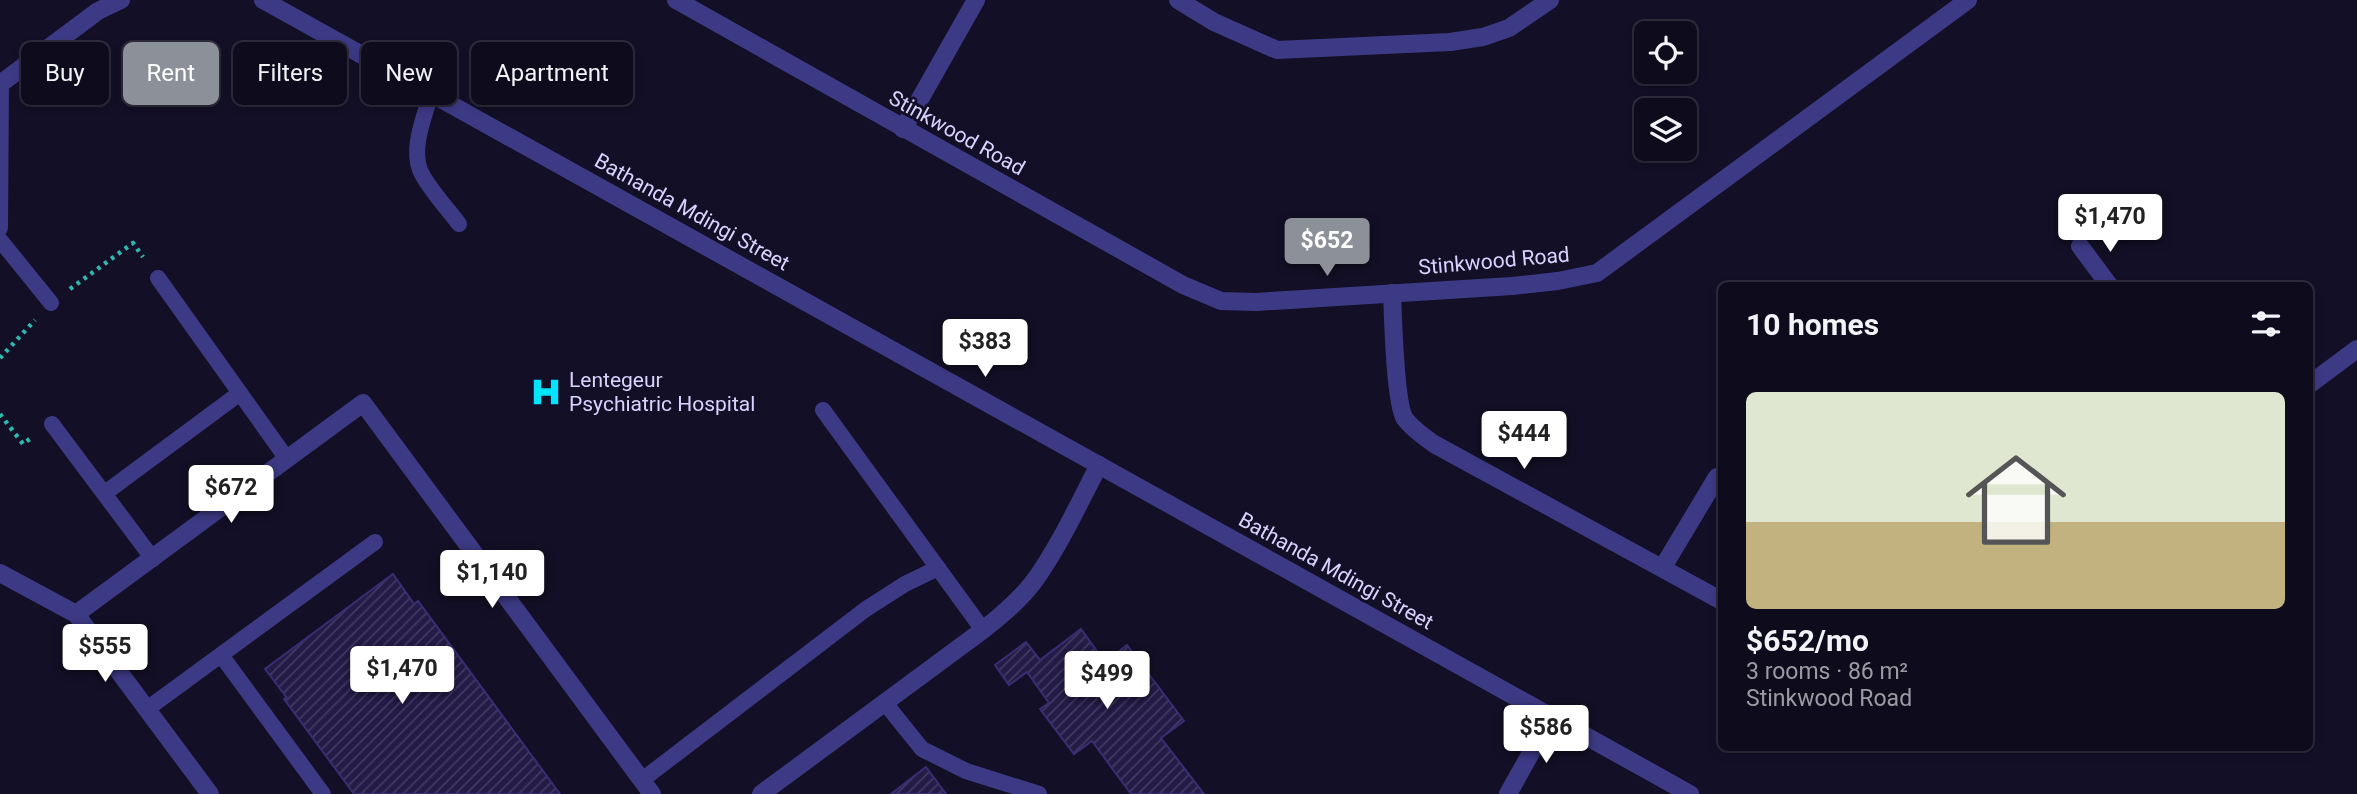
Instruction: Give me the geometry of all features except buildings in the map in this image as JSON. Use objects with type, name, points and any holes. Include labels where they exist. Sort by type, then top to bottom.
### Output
[{"type":"street","points":[[1,84],[98,11],[121,0]]},
{"type":"street","name":"Bathanda Mdingi Street","points":[[263,0],[361,54]]},
{"type":"street","name":"Stinkwood Road","points":[[676,0],[1183,285],[1221,301],[1256,302],[1512,286],[1597,273],[1968,0]]},
{"type":"street","points":[[903,129],[976,0]]},
{"type":"street","points":[[1178,0],[1214,22],[1277,50],[1450,42],[1483,37],[1509,28],[1550,0]]},
{"type":"street","name":"Bathanda Mdingi Street","points":[[453,105],[1690,794]]},
{"type":"street","points":[[2080,246],[2107,282]]},
{"type":"street","points":[[1392,293],[1399,397],[1404,417],[1415,429],[1434,444],[1718,599]]},
{"type":"street","points":[[2313,382],[2357,349]]},
{"type":"street","points":[[76,614],[363,403],[647,787]]},
{"type":"street","points":[[761,794],[1013,606],[1034,581],[1099,465]]},
{"type":"street","points":[[1662,567],[1717,477]]},
{"type":"street","points":[[0,573],[76,614],[210,794]]},
{"type":"street","points":[[1508,794],[1552,717]]},
{"type":"lane","points":[[0,228],[1,84]]},
{"type":"lane","points":[[428,105],[417,157],[421,171],[460,224]]},
{"type":"lane","points":[[0,240],[51,303]]},
{"type":"lane","points":[[158,278],[288,458]]},
{"type":"lane","points":[[105,493],[240,393]]},
{"type":"lane","points":[[823,410],[984,630]]},
{"type":"lane","points":[[52,424],[153,559]]},
{"type":"lane","points":[[147,709],[374,542]]},
{"type":"lane","points":[[647,787],[866,609],[905,584],[938,568]]},
{"type":"lane","points":[[221,655],[323,794]]},
{"type":"lane","points":[[885,703],[922,749],[966,771],[1039,794]]},
{"type":"path","points":[[0,358],[51,303],[133,243],[158,278]]},
{"type":"path","points":[[0,414],[23,444],[52,424]]},
{"type":"place","name":"Lentegeur Psychiatric Hospital","points":[[546,392]]}]
